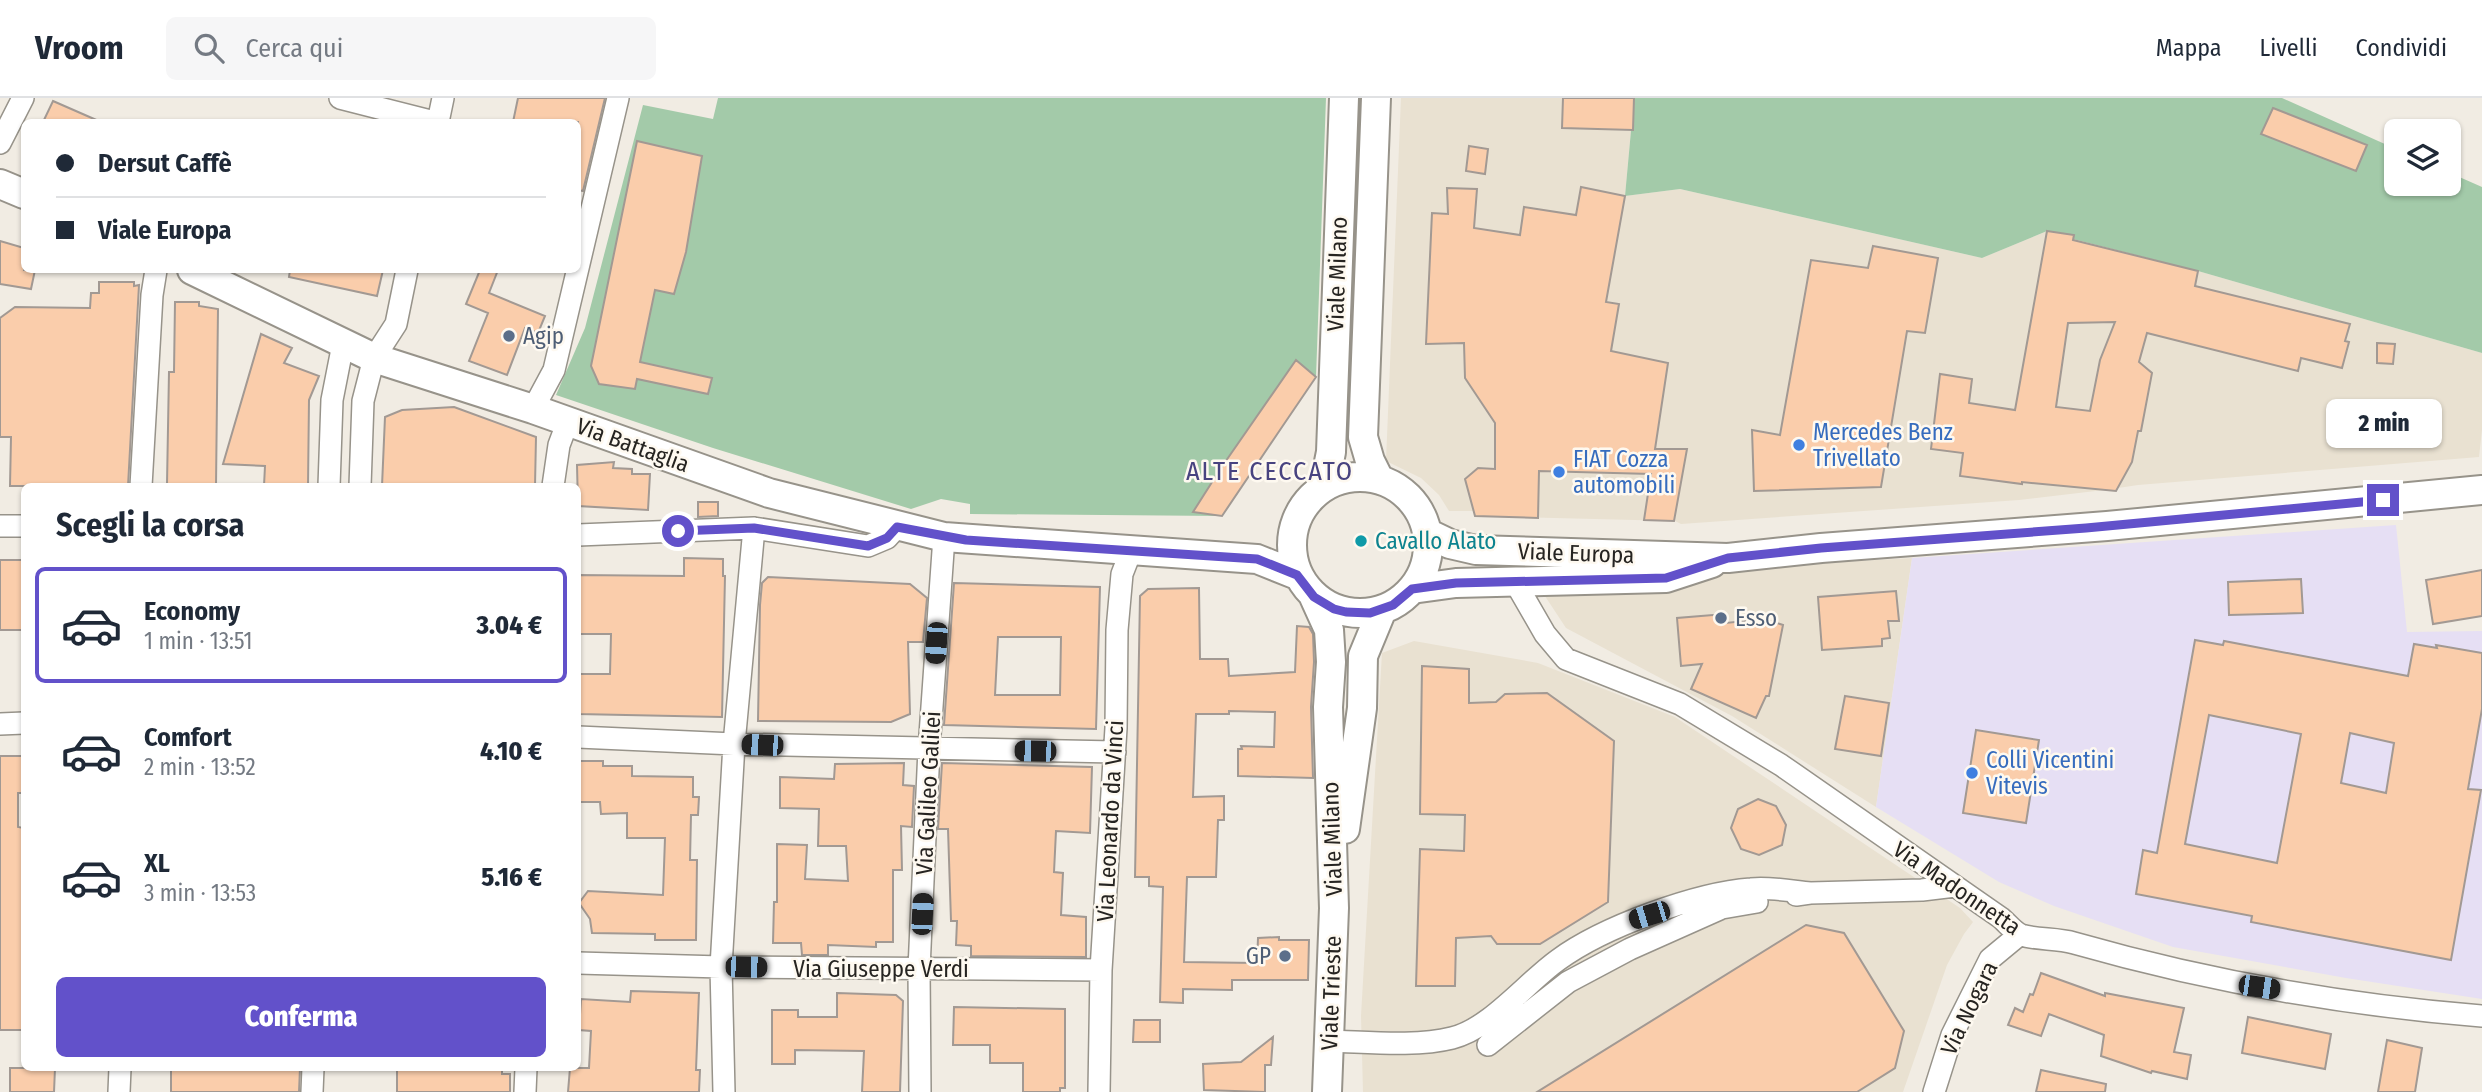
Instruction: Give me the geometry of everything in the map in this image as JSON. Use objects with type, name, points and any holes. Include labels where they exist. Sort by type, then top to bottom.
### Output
[{"type":"main road","name":"Viale Milano","points":[[1334,908],[1328,707],[1331,662],[1329,630],[1306,586],[1291,549],[1295,523],[1304,505],[1319,490],[1331,453],[1344,98]]},
{"type":"main road","name":"Viale Milano","points":[[1376,98],[1363,437],[1379,479]]},
{"type":"main road","points":[[0,184],[21,193]]},
{"type":"main road","name":"Via Battaglia","points":[[198,273],[374,358],[533,409],[769,493],[944,537],[1257,559],[1306,586]]},
{"type":"main road","points":[[1306,586],[1334,609],[1370,613],[1393,605],[1412,589],[1426,563],[1427,533],[1421,515],[1410,499],[1396,487],[1379,479],[1366,477],[1342,479],[1319,490]]},
{"type":"main road","name":"Viale Europa","points":[[1427,533],[1450,544],[1476,550],[1728,558],[1821,548],[2065,530],[2482,490]]},
{"type":"main road","name":"Via Battaglia","points":[[1095,548],[1250,547],[1274,537],[1295,523]]},
{"type":"main road","name":"Viale Europa","points":[[1412,589],[1456,583],[1666,578],[1728,558]]},
{"type":"main road","name":"Viale Milano","points":[[1334,908],[1362,708],[1363,656],[1382,610]]},
{"type":"main road","name":"Viale Trieste","points":[[1329,1087],[1334,908]]},
{"type":"street","points":[[0,143],[23,98]]},
{"type":"street","points":[[340,98],[424,119]]},
{"type":"street","points":[[437,119],[443,98]]},
{"type":"street","points":[[581,255],[618,98]]},
{"type":"street","points":[[141,483],[156,273]]},
{"type":"street","points":[[360,483],[363,401],[374,358],[396,324],[406,273]]},
{"type":"street","points":[[533,409],[554,370],[577,273]]},
{"type":"street","points":[[329,483],[332,400],[343,344]]},
{"type":"street","points":[[553,483],[559,445],[568,421]]},
{"type":"street","points":[[0,526],[21,526]]},
{"type":"street","points":[[581,535],[754,528],[868,546],[887,538],[897,527]]},
{"type":"street","points":[[724,1092],[721,967],[734,744],[754,528]]},
{"type":"street","name":"Via Galileo Galilei","points":[[920,1092],[919,969],[929,749],[944,537]]},
{"type":"street","name":"Via Leonardo da Vinci","points":[[1099,1092],[1101,970],[1115,752],[1117,631],[1122,574],[1131,551]]},
{"type":"street","name":"Via Madonnetta","points":[[1515,582],[1545,634],[1566,659],[1680,704],[1782,765],[2001,918],[2019,934],[2062,940],[2141,962],[2259,987],[2482,1016]]},
{"type":"street","points":[[0,724],[21,723]]},
{"type":"street","points":[[581,737],[734,744],[1115,752]]},
{"type":"street","points":[[1330,1041],[1400,1043],[1454,1038],[1489,1020],[1559,959],[1627,922],[1729,892],[1753,888],[1810,893],[1922,890],[1955,886]]},
{"type":"street","points":[[1488,1045],[1568,982],[1630,949],[1721,908],[1810,893]]},
{"type":"street","name":"Via Nogara","points":[[1934,1092],[1951,1035],[1990,958],[2019,934]]},
{"type":"street","name":"Via Giuseppe Verdi","points":[[581,963],[1101,970]]},
{"type":"street","points":[[119,1092],[120,1071]]},
{"type":"street","points":[[312,1092],[313,1071]]},
{"type":"street","points":[[525,1092],[526,1071]]},
{"type":"shaded area","points":[[1401,98],[1634,98],[1625,196],[1680,189],[1982,258],[2047,231],[2074,235],[2074,239],[2198,271],[2482,353],[2482,430],[2479,457],[2138,485],[2118,488],[2116,491],[2104,490],[2019,500],[1681,524],[1675,521],[1475,516],[1473,511],[1449,511],[1439,495],[1421,478],[1386,461]]},
{"type":"shaded area","points":[[2396,525],[2407,632],[2482,631],[2482,999],[2173,947],[2054,906],[1999,882],[1876,807],[1912,558]]},
{"type":"shaded area","points":[[1912,558],[1876,807],[1732,716],[1566,628],[1539,587],[1682,571]]},
{"type":"shaded area","points":[[1414,641],[1538,663],[1675,717],[1960,908],[1973,922],[1947,965],[1903,1092],[1363,1092],[1361,1016],[1382,653]]},
{"type":"green space","points":[[718,98],[1326,98],[1316,377],[1222,516],[970,514],[970,504],[941,499],[911,509],[713,448],[556,395],[585,328],[643,105],[713,119]]},
{"type":"green space","points":[[1634,98],[2282,98],[2384,144],[2384,196],[2461,196],[2461,178],[2482,187],[2482,353],[2198,271],[2073,239],[2074,235],[2047,231],[1982,258],[1680,189],[1625,196]]},
{"type":"building","points":[[518,98],[605,98],[583,191],[581,119],[514,119]]},
{"type":"building","points":[[1563,98],[1634,98],[1633,130],[1562,128]]},
{"type":"building","points":[[53,101],[94,119],[44,119]]},
{"type":"building","points":[[2273,108],[2367,145],[2356,171],[2261,134]]},
{"type":"building","points":[[637,141],[702,156],[686,252],[674,294],[655,290],[640,362],[712,378],[708,394],[637,379],[635,389],[599,384],[591,366]]},
{"type":"building","points":[[1469,146],[1488,149],[1485,174],[1466,171]]},
{"type":"building","points":[[1581,187],[1625,196],[1606,302],[1619,304],[1611,351],[1668,363],[1655,449],[1687,449],[1674,521],[1644,520],[1651,474],[1539,471],[1538,518],[1475,516],[1465,479],[1478,468],[1495,469],[1495,423],[1465,378],[1464,343],[1426,344],[1432,213],[1448,214],[1447,188],[1477,189],[1474,228],[1520,235],[1524,207],[1576,215]]},
{"type":"building","points":[[2047,231],[2074,235],[2073,240],[2198,271],[2195,286],[2350,324],[2345,341],[2349,342],[2342,368],[2301,358],[2298,371],[2147,333],[2139,362],[2152,373],[2141,431],[2138,431],[2132,462],[2116,491],[1960,476],[1963,453],[1931,449],[1940,374],[1972,379],[1969,403],[2015,410]],"holes":[[[2115,322],[2100,360],[2090,411],[2056,407],[2068,323]]]},
{"type":"building","points":[[0,241],[21,247],[21,273],[34,273],[31,289],[0,284]]},
{"type":"building","points":[[1873,246],[1938,258],[1925,333],[1907,331],[1881,487],[1754,491],[1752,430],[1780,435],[1811,260],[1868,268]]},
{"type":"building","points":[[290,273],[382,273],[377,296],[289,277]]},
{"type":"building","points":[[479,273],[497,273],[489,293],[545,316],[538,333],[525,328],[507,375],[469,361],[488,313],[466,304]]},
{"type":"building","points":[[99,282],[134,282],[134,286],[139,285],[128,483],[21,483],[21,486],[10,486],[11,437],[0,437],[0,318],[15,307],[90,308],[91,293],[99,293]]},
{"type":"building","points":[[175,302],[199,302],[199,306],[218,309],[216,483],[167,483],[169,372],[174,372]]},
{"type":"building","points":[[261,334],[292,348],[284,363],[319,376],[309,400],[308,483],[264,483],[265,466],[223,464]]},
{"type":"building","points":[[2377,343],[2395,344],[2393,364],[2377,363]]},
{"type":"building","points":[[1296,360],[1316,377],[1222,516],[1193,512],[1221,468]]},
{"type":"building","points":[[454,407],[536,437],[535,483],[382,483],[385,417],[402,410]]},
{"type":"building","points":[[614,462],[613,468],[632,469],[632,474],[650,474],[648,510],[581,506],[581,483],[577,483],[577,465]]},
{"type":"building","points":[[698,502],[718,502],[718,516],[698,517]]},
{"type":"building","points":[[684,558],[723,559],[725,576],[722,717],[581,714],[581,674],[610,674],[611,634],[581,634],[581,575],[684,576]]},
{"type":"building","points":[[0,560],[21,560],[21,630],[0,630]]},
{"type":"building","points":[[2482,570],[2482,616],[2433,624],[2426,580]]},
{"type":"building","points":[[768,577],[910,584],[927,598],[923,642],[908,642],[910,714],[891,722],[758,721],[760,605],[762,583]]},
{"type":"building","points":[[2301,579],[2303,613],[2229,615],[2228,582]]},
{"type":"building","points":[[954,583],[1100,587],[1096,729],[944,725]],"holes":[[[998,637],[1061,637],[1060,695],[995,695]]]},
{"type":"building","points":[[1199,588],[1200,659],[1228,659],[1229,676],[1295,672],[1297,626],[1309,627],[1313,634],[1314,662],[1311,707],[1313,778],[1238,776],[1238,749],[1242,749],[1241,746],[1274,747],[1275,712],[1229,711],[1229,714],[1196,714],[1193,797],[1224,796],[1224,820],[1218,820],[1216,877],[1187,877],[1184,962],[1257,963],[1258,938],[1309,940],[1308,980],[1232,980],[1232,990],[1183,989],[1183,1003],[1160,1002],[1163,887],[1149,886],[1149,877],[1135,877],[1140,596],[1148,589]]},
{"type":"building","points":[[1896,591],[1899,621],[1888,621],[1890,638],[1882,639],[1882,646],[1822,650],[1818,597]]},
{"type":"building","points":[[1725,614],[1726,623],[1764,619],[1783,625],[1769,696],[1766,696],[1756,718],[1691,689],[1702,664],[1681,666],[1677,618]]},
{"type":"building","points":[[2195,640],[2223,645],[2224,641],[2408,676],[2414,644],[2482,653],[2482,709],[2468,789],[2481,790],[2451,960],[2251,922],[2252,916],[2136,894],[2143,850],[2157,853]],"holes":[[[2209,715],[2301,734],[2277,863],[2185,844]],[[2350,733],[2394,743],[2386,793],[2341,783]]]},
{"type":"building","points":[[1422,666],[1469,669],[1469,703],[1496,702],[1505,694],[1547,693],[1614,741],[1608,902],[1540,944],[1497,944],[1491,936],[1456,938],[1455,986],[1416,986],[1420,849],[1464,851],[1465,815],[1420,814]]},
{"type":"building","points":[[1845,696],[1889,703],[1881,756],[1835,749]]},
{"type":"building","points":[[1976,730],[2039,740],[2026,823],[1963,813]]},
{"type":"building","points":[[0,756],[21,756],[18,827],[21,828],[21,1030],[0,1030]]},
{"type":"building","points":[[581,761],[603,761],[603,766],[632,766],[632,776],[693,777],[693,797],[699,797],[698,815],[691,815],[690,860],[697,860],[696,940],[655,940],[655,934],[592,933],[590,919],[581,906],[581,900],[588,891],[663,895],[665,838],[627,838],[627,813],[601,814],[600,802],[581,802]]},
{"type":"building","points":[[904,763],[903,785],[914,786],[912,827],[901,826],[902,870],[893,870],[893,942],[876,942],[876,947],[828,945],[828,955],[802,955],[801,943],[773,943],[774,902],[777,902],[777,844],[807,845],[805,879],[848,881],[846,846],[818,846],[819,809],[780,808],[780,777],[834,779],[835,764]]},
{"type":"building","points":[[942,763],[1092,767],[1090,833],[1056,831],[1054,872],[1063,873],[1061,915],[1086,917],[1086,957],[971,956],[971,946],[956,945],[957,921],[951,921],[948,829],[938,829]]},
{"type":"building","points":[[1758,799],[1776,806],[1786,825],[1782,845],[1759,855],[1741,849],[1731,828],[1738,809]]},
{"type":"building","points":[[1806,925],[1844,933],[1904,1031],[1895,1068],[1857,1092],[1537,1092]]},
{"type":"building","points":[[2041,973],[2105,996],[2105,993],[2184,1008],[2174,1052],[2191,1055],[2187,1079],[2152,1071],[2151,1073],[2101,1056],[2104,1035],[2049,1014],[2041,1036],[2008,1025],[2015,1008],[2023,1012]]},
{"type":"building","points":[[631,991],[699,993],[696,1070],[700,1070],[699,1092],[568,1092],[570,1071],[589,1068],[591,1031],[581,1030],[581,999],[630,1002]]},
{"type":"building","points":[[837,993],[896,995],[903,1001],[900,1092],[862,1092],[864,1051],[795,1050],[795,1064],[772,1064],[772,1010],[798,1010],[798,1017],[837,1017]]},
{"type":"building","points":[[954,1007],[1065,1009],[1065,1088],[1060,1088],[1060,1092],[1023,1092],[1023,1063],[990,1063],[990,1045],[953,1045]]},
{"type":"building","points":[[2248,1017],[2331,1034],[2325,1069],[2242,1053]]},
{"type":"building","points":[[1134,1020],[1160,1020],[1160,1042],[1133,1042]]},
{"type":"building","points":[[1273,1037],[1271,1065],[1265,1065],[1265,1092],[1204,1090],[1203,1064],[1241,1062]]},
{"type":"building","points":[[2387,1040],[2422,1048],[2415,1092],[2378,1092]]},
{"type":"building","points":[[10,1068],[21,1068],[21,1071],[55,1071],[54,1092],[10,1092]]},
{"type":"building","points":[[2041,1070],[2106,1084],[2105,1092],[2036,1092]]},
{"type":"building","points":[[171,1071],[300,1071],[299,1092],[171,1092]]},
{"type":"building","points":[[397,1071],[502,1071],[502,1074],[510,1074],[510,1092],[397,1092]]},
{"type":"place","name":"Agip","points":[[509,336]]},
{"type":"place","name":"Mercedes Benz Trivellato","points":[[1799,445]]},
{"type":"place","name":"FIAT Cozza automobili","points":[[1559,472]]},
{"type":"place","name":"Cavallo Alato","points":[[1361,541]]},
{"type":"place","name":"Esso","points":[[1721,618]]},
{"type":"place","name":"Colli Vicentini Vitevis","points":[[1972,773]]},
{"type":"place","name":"GP","points":[[1285,956]]},
{"type":"district","name":"ALTE CECCATO","points":[[1270,471]]},
{"type":"route","points":[[678,531],[754,528],[868,546],[887,538],[897,527],[966,540],[1257,559],[1297,575],[1314,597],[1324,604],[1358,614],[1382,610],[1393,605],[1412,589],[1456,583],[1666,578],[1728,558],[2383,500]]}]
